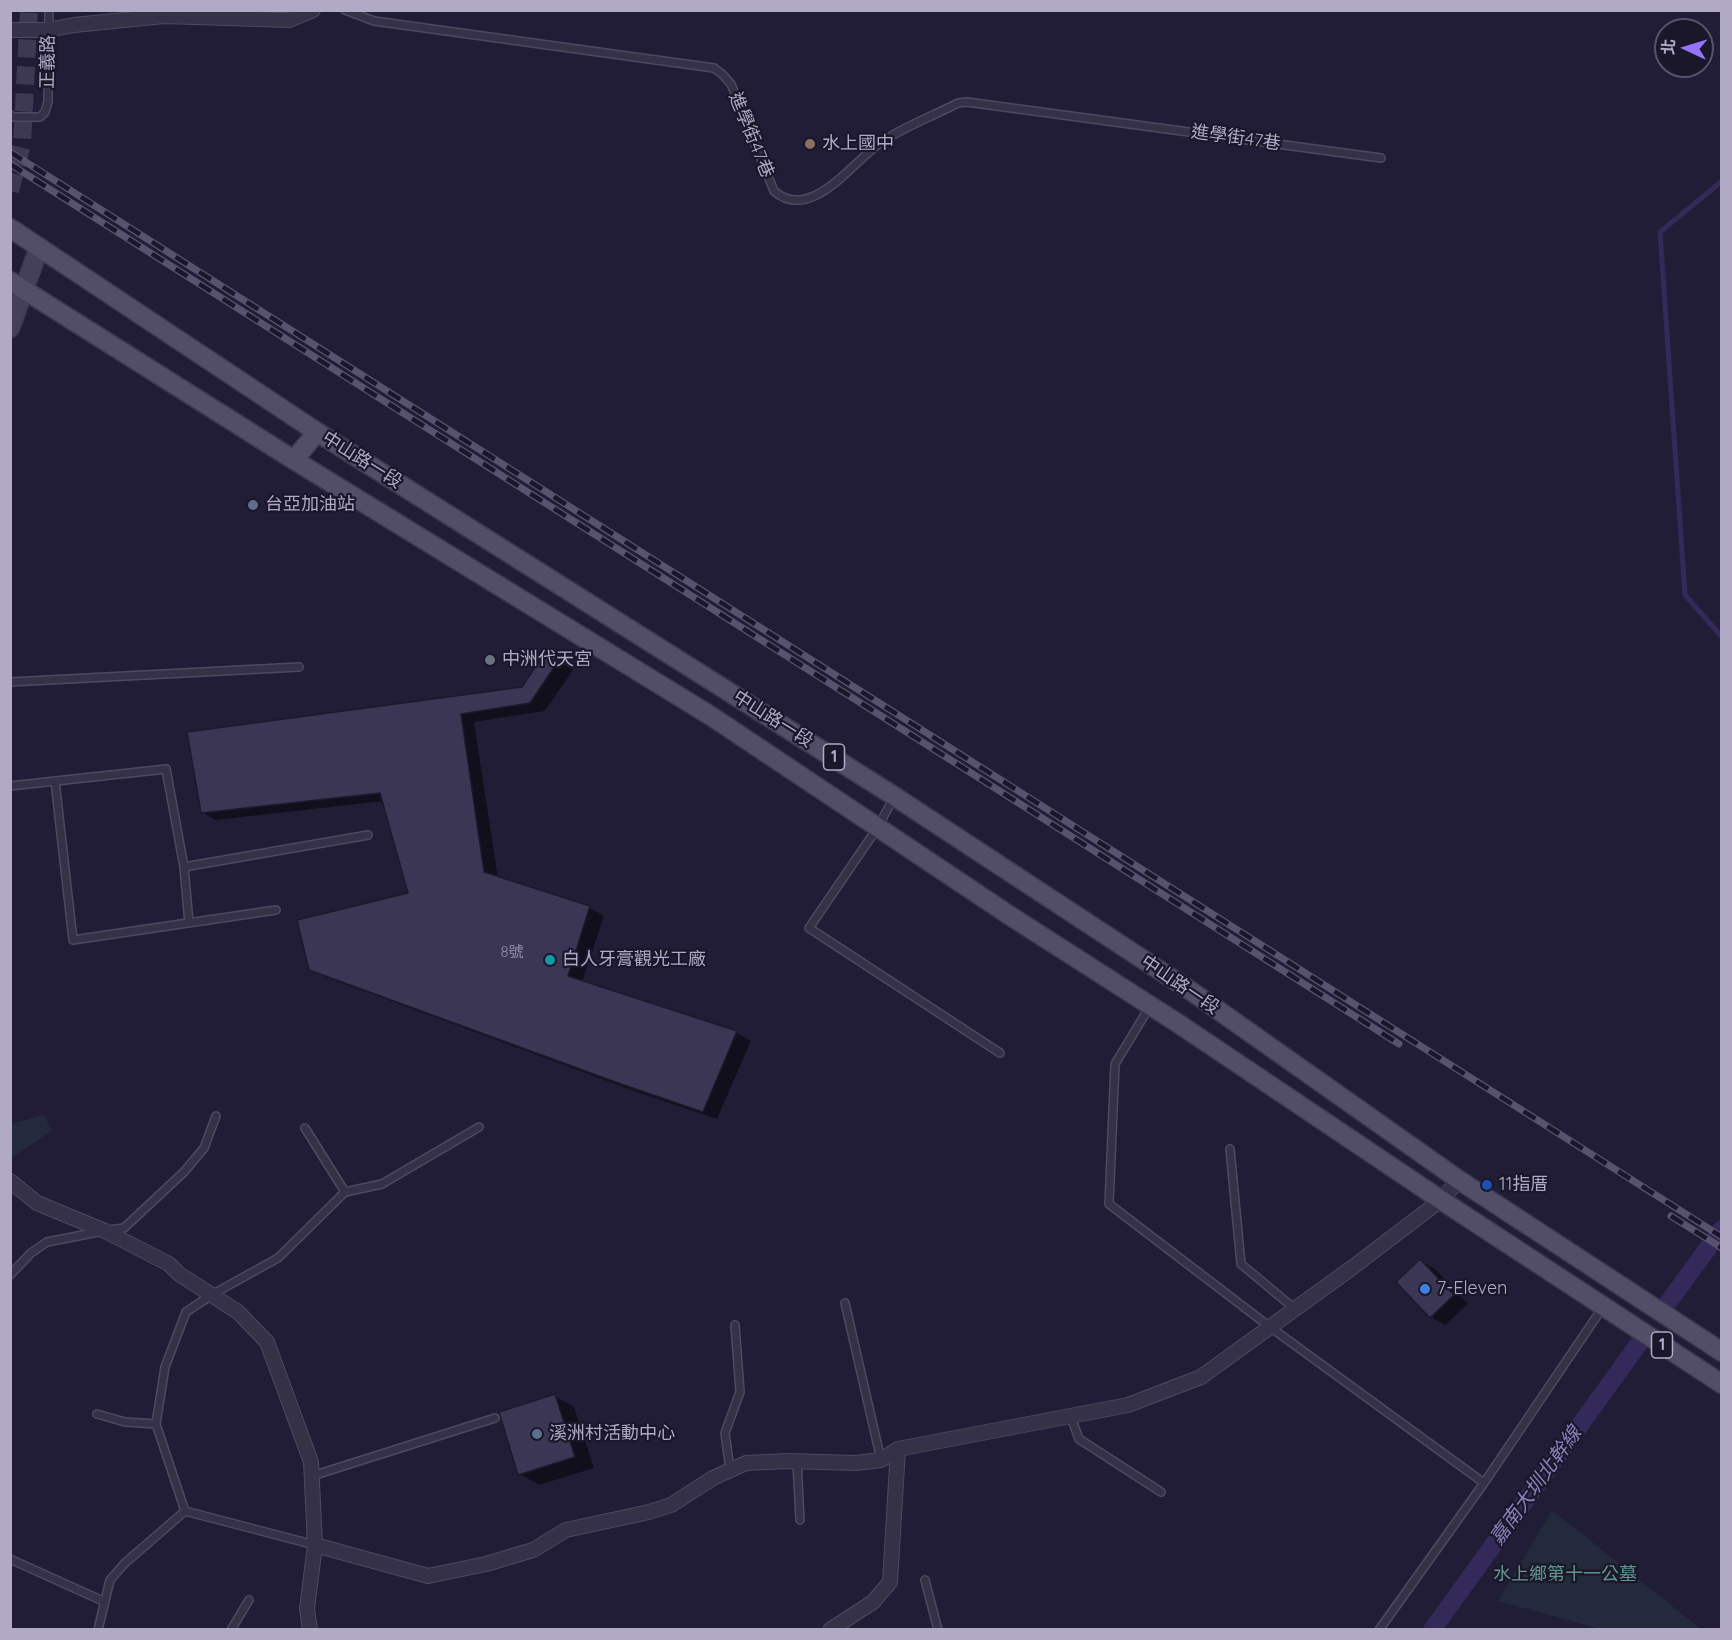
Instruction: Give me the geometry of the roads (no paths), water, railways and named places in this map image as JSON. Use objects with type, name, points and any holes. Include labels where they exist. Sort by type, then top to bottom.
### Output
[{"type":"main road","name":"1","points":[[10,228],[39,248]]},
{"type":"main road","points":[[13,320],[17,285],[39,248]]},
{"type":"main road","name":"中山路一段","points":[[39,248],[317,432],[894,796],[1191,992],[1459,1180],[1722,1352]]},
{"type":"main road","name":"中山路一段","points":[[17,285],[294,460],[701,710],[1150,1005],[1603,1307]]},
{"type":"main road","points":[[294,460],[317,432]]},
{"type":"main road","name":"1","points":[[1603,1307],[1722,1384]]},
{"type":"street","points":[[10,30],[48,30],[164,14],[289,20],[313,10]]},
{"type":"street","points":[[315,1545],[428,1576],[486,1564],[533,1550],[566,1530],[671,1505],[713,1478],[746,1463],[856,1463],[881,1460],[898,1449],[1128,1405],[1201,1377],[1441,1200],[1459,1180]]},
{"type":"street","points":[[13,1187],[37,1203],[105,1231],[169,1264],[179,1274],[238,1312],[267,1342],[311,1462],[315,1545],[307,1610],[310,1629]]},
{"type":"street","points":[[830,1629],[873,1602],[890,1582],[898,1449]]},
{"type":"lane","name":"正義路","points":[[10,115],[40,117],[45,112],[48,102],[49,10]]},
{"type":"lane","name":"進學街47巷","points":[[345,10],[374,21],[714,68],[731,84],[774,191],[782,198],[796,202],[820,194],[881,143],[958,103],[1381,158]]},
{"type":"lane","points":[[10,682],[299,667]]},
{"type":"lane","points":[[10,786],[165,769],[184,867],[189,923]]},
{"type":"lane","points":[[55,781],[73,940],[276,910]]},
{"type":"lane","points":[[894,796],[878,828],[809,928],[1000,1053]]},
{"type":"lane","points":[[184,867],[368,834]]},
{"type":"lane","points":[[1150,1005],[1115,1064],[1108,1204],[1270,1327],[1484,1483]]},
{"type":"lane","points":[[10,1275],[31,1252],[47,1242],[124,1228],[184,1172],[204,1148],[216,1116]]},
{"type":"lane","points":[[184,1511],[156,1424],[165,1367],[186,1312],[213,1294],[278,1258],[345,1192],[382,1184],[479,1127]]},
{"type":"lane","points":[[305,1128],[345,1192]]},
{"type":"lane","points":[[1230,1149],[1241,1264],[1295,1309]]},
{"type":"lane","points":[[845,1303],[881,1460]]},
{"type":"lane","points":[[1379,1629],[1484,1483],[1603,1307]]},
{"type":"lane","points":[[730,1470],[725,1433],[740,1392],[735,1325]]},
{"type":"lane","points":[[97,1414],[125,1422],[156,1424]]},
{"type":"lane","points":[[1071,1417],[1079,1439],[1161,1492]]},
{"type":"lane","points":[[312,1476],[495,1418]]},
{"type":"lane","points":[[797,1462],[800,1520]]},
{"type":"lane","points":[[184,1511],[315,1545]]},
{"type":"lane","points":[[98,1629],[110,1580],[184,1511]]},
{"type":"lane","points":[[10,1559],[105,1602]]},
{"type":"lane","points":[[925,1580],[938,1629]]},
{"type":"lane","points":[[231,1629],[249,1600]]},
{"type":"waterway","points":[[1722,181],[1660,232],[1685,595],[1722,637]]},
{"type":"waterway","name":"嘉南大圳北幹線","points":[[1667,1304],[1722,1229]]},
{"type":"waterway","name":"嘉南大圳北幹線","points":[[1432,1630],[1640,1342]]},
{"type":"tunnel","points":[[10,191],[22,143],[29,10]]},
{"type":"railway","points":[[10,152],[1722,1237]]},
{"type":"railway","points":[[10,164],[1399,1044]]},
{"type":"railway","points":[[1671,1216],[1722,1248]]},
{"type":"place","name":"水上國中","points":[[810,144]]},
{"type":"place","name":"台亞加油站","points":[[253,505]]},
{"type":"place","name":"中洲代天宮","points":[[490,660]]},
{"type":"place","name":"白人牙膏觀光工廠","points":[[550,960]]},
{"type":"place","name":"11指厝","points":[[1487,1185]]},
{"type":"place","name":"7-Eleven","points":[[1425,1289]]},
{"type":"place","name":"溪洲村活動中心","points":[[537,1434]]},
{"type":"park label","name":"水上鄉第十一公墓","points":[[1565,1575]]}]
